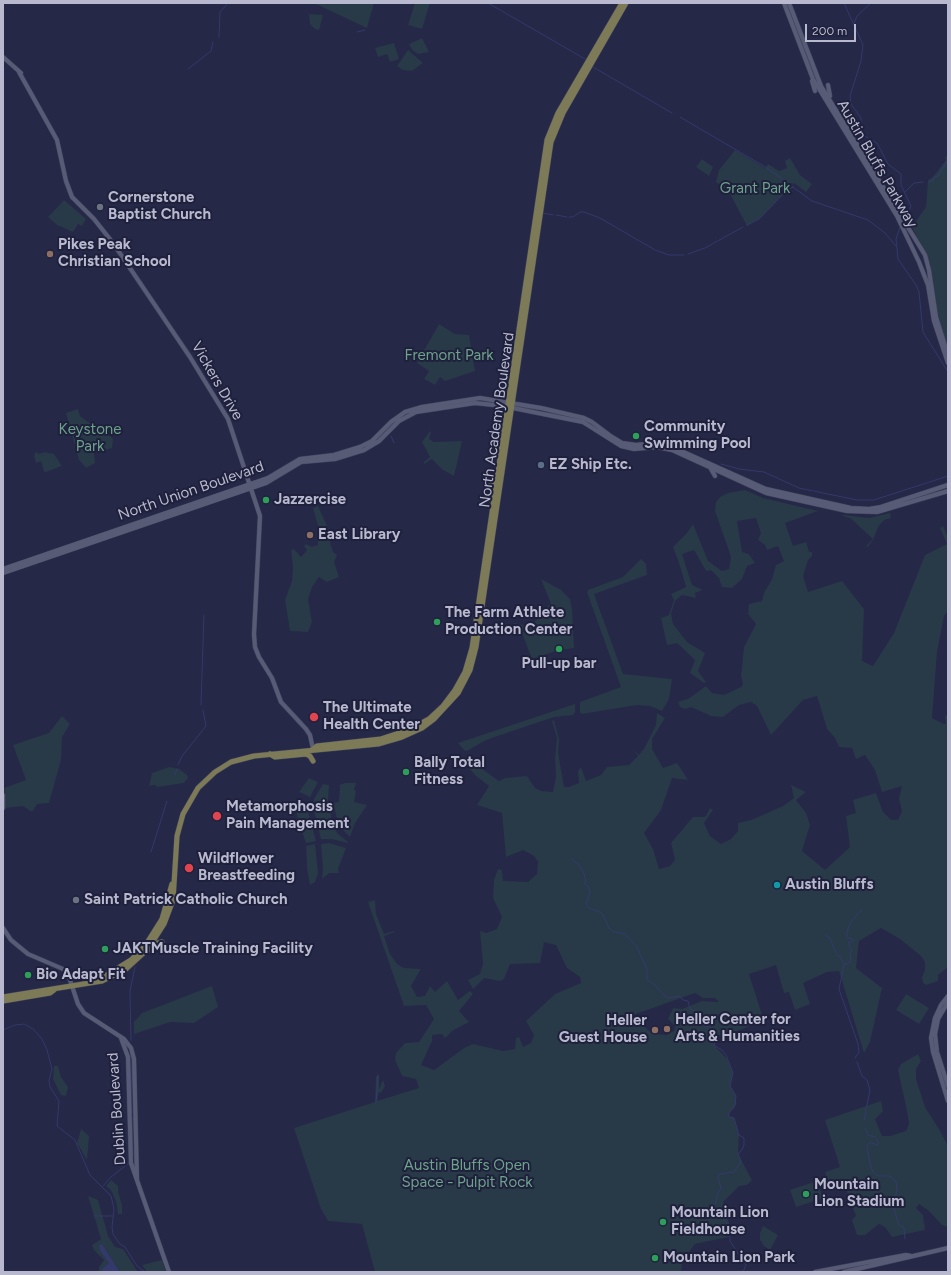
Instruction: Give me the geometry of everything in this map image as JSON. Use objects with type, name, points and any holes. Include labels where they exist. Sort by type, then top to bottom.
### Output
[{"type":"highway","name":"North Academy Boulevard","points":[[3,1001],[50,993],[54,990],[102,981],[115,975],[139,958],[158,932],[167,906],[174,872],[180,822],[190,799],[198,788],[215,772],[232,762],[244,758],[313,749],[342,748],[391,741],[417,731],[440,714],[458,693],[470,670],[477,640],[547,140],[558,114],[622,3]]},
{"type":"highway","name":"North Academy Boulevard","points":[[313,749],[317,746],[360,742],[395,736],[416,727],[433,715],[448,700],[461,680],[469,661],[495,486],[510,405],[550,142],[563,113],[626,3]]},
{"type":"highway","points":[[391,741],[393,738],[414,731],[416,727]]},
{"type":"highway","points":[[269,754],[274,757],[306,754],[310,756],[313,762]]},
{"type":"highway","name":"North Academy Boulevard","points":[[97,981],[131,960],[158,932]]},
{"type":"highway","points":[[139,958],[157,944],[162,942]]},
{"type":"highway","name":"North Academy Boulevard","points":[[3,997],[49,989],[54,990]]},
{"type":"main road","name":"Austin Bluffs Parkway","points":[[784,3],[812,76],[897,216],[923,271],[928,285],[933,317],[948,363]]},
{"type":"main road","name":"Austin Bluffs Parkway","points":[[789,3],[815,73],[908,226],[926,259],[936,317],[948,355]]},
{"type":"main road","name":"Vickers Drive","points":[[3,57],[19,72],[55,136],[60,150],[69,191],[73,199],[94,219],[113,244],[190,357],[228,420],[251,486],[260,518],[254,634],[255,647],[259,657],[272,678],[281,702],[306,729],[310,735],[313,749]]},
{"type":"main road","points":[[812,76],[816,91]]},
{"type":"main road","points":[[828,85],[832,102]]},
{"type":"main road","points":[[897,216],[905,226],[908,226]]},
{"type":"main road","name":"North Union Boulevard","points":[[3,573],[205,504],[251,486],[274,475],[292,462],[306,457],[334,456],[366,444],[376,437],[396,418],[418,408],[480,398],[583,422],[621,446],[634,449],[657,447],[667,449],[771,495],[841,510],[859,513],[877,512],[948,491]]},
{"type":"main road","name":"North Union Boulevard","points":[[3,569],[217,495],[272,481],[294,466],[305,461],[335,459],[368,448],[379,441],[399,421],[416,412],[475,403],[510,405],[588,420],[617,440],[626,444],[661,444],[673,446],[766,489],[856,508],[877,508],[948,485]]},
{"type":"main road","points":[[284,473],[283,471],[292,462]]},
{"type":"main road","points":[[711,468],[715,476]]},
{"type":"main road","points":[[718,471],[724,470]]},
{"type":"main road","points":[[205,504],[206,501],[217,495]]},
{"type":"main road","points":[[811,499],[813,501],[837,506],[841,510],[843,508],[865,511],[874,510],[877,508]]},
{"type":"main road","points":[[342,748],[360,742]]},
{"type":"main road","points":[[3,795],[3,808]]},
{"type":"main road","name":"Dublin Boulevard","points":[[3,928],[10,939],[30,956],[63,969],[69,977],[78,1004],[84,1013],[121,1038],[128,1057],[130,1159],[169,1272]]},
{"type":"main road","points":[[948,996],[941,1004],[935,1018],[931,1038],[933,1052],[948,1099]]},
{"type":"main road","points":[[948,1002],[938,1019],[935,1038],[938,1056],[948,1086]]},
{"type":"main road","points":[[844,1272],[907,1259],[911,1256],[948,1248]]},
{"type":"main road","points":[[815,1272],[906,1254],[911,1256]]},
{"type":"green space","points":[[314,3],[374,3],[367,28]]},
{"type":"green space","points":[[415,3],[430,3],[422,29],[408,25]]},
{"type":"green space","points":[[309,14],[323,15],[319,30],[315,29],[310,24]]},
{"type":"green space","points":[[422,38],[429,52],[418,54],[412,50],[409,44]]},
{"type":"green space","points":[[394,43],[399,59],[390,62],[387,54],[378,57],[375,48]]},
{"type":"green space","points":[[408,50],[423,63],[412,71],[403,70],[397,66]]},
{"type":"green space","name":"Grant Park","points":[[735,150],[765,168],[768,164],[779,171],[787,168],[785,161],[790,158],[800,175],[812,184],[806,192],[794,183],[760,218],[747,226],[729,192],[716,182],[719,170]]},
{"type":"green space","points":[[948,156],[948,349],[937,316],[930,263],[912,227],[926,207],[928,180],[933,177],[946,160],[945,157]]},
{"type":"green space","points":[[702,159],[713,167],[709,176],[696,167]]},
{"type":"green space","points":[[64,200],[86,219],[82,226],[78,224],[73,232],[57,225],[48,217]]},
{"type":"green space","name":"Fremont Park","points":[[439,324],[455,334],[469,335],[475,371],[445,381],[440,377],[435,385],[424,379],[429,371],[417,363]]},
{"type":"green space","name":"Keystone Park","points":[[78,409],[80,416],[88,422],[101,426],[113,439],[112,448],[94,453],[95,463],[86,468],[79,460],[66,413]]},
{"type":"green space","points":[[430,431],[429,439],[434,442],[462,441],[454,476],[443,470],[432,459],[424,464],[424,462],[430,457],[422,442]]},
{"type":"green space","points":[[37,452],[38,454],[45,452],[54,454],[62,466],[44,472],[41,461],[36,463],[34,456]]},
{"type":"green space","name":"Austin Bluffs Open Space - Pulpit Rock","points":[[745,490],[763,498],[818,511],[785,523],[793,546],[806,542],[809,552],[812,552],[812,556],[808,560],[803,576],[808,592],[842,581],[864,609],[862,661],[873,666],[894,633],[925,555],[947,544],[940,528],[943,526],[948,537],[948,611],[944,616],[937,652],[932,718],[946,724],[945,716],[948,715],[948,967],[938,975],[938,981],[926,985],[923,983],[922,977],[925,970],[925,962],[921,956],[900,939],[881,928],[859,941],[856,968],[882,988],[870,1042],[864,1053],[839,971],[827,972],[803,983],[810,1004],[795,1010],[789,992],[784,993],[776,965],[749,974],[763,1018],[753,1022],[755,1024],[724,1036],[712,1036],[715,1046],[727,1059],[733,1073],[730,1086],[736,1096],[735,1106],[729,1113],[729,1117],[734,1118],[739,1135],[738,1154],[752,1180],[747,1185],[739,1186],[723,1202],[730,1227],[729,1237],[695,1244],[682,1262],[681,1272],[375,1272],[362,1224],[328,1221],[321,1209],[294,1128],[375,1102],[376,1077],[379,1075],[379,1089],[383,1080],[385,1086],[381,1093],[379,1092],[377,1101],[419,1088],[416,1079],[402,1076],[395,1060],[396,1053],[405,1043],[419,1042],[434,1019],[426,1005],[404,1006],[368,902],[375,900],[376,914],[384,934],[395,932],[384,936],[390,954],[397,964],[404,968],[421,969],[411,986],[417,997],[425,996],[430,986],[435,992],[447,981],[458,1000],[470,991],[473,994],[459,1011],[469,1022],[452,1031],[445,1038],[442,1034],[432,1035],[432,1041],[421,1065],[434,1070],[464,1048],[473,1044],[503,1051],[515,1049],[516,1038],[519,1037],[523,1047],[531,1043],[534,1035],[526,1021],[555,994],[581,983],[580,977],[567,968],[556,945],[544,942],[540,963],[510,964],[504,979],[500,981],[484,978],[473,989],[468,980],[480,974],[483,963],[480,931],[486,933],[497,929],[502,917],[493,898],[494,880],[498,869],[502,870],[503,881],[528,882],[537,874],[538,862],[534,856],[523,850],[506,857],[502,813],[477,805],[489,786],[476,776],[462,760],[468,759],[470,754],[481,768],[499,781],[505,778],[527,776],[535,788],[541,791],[553,792],[556,777],[555,759],[557,738],[552,721],[554,720],[559,740],[558,753],[564,787],[569,787],[579,783],[578,771],[581,767],[586,781],[601,775],[607,767],[629,765],[638,756],[633,749],[639,755],[645,747],[656,725],[657,713],[665,718],[652,739],[652,749],[663,768],[677,763],[688,780],[672,778],[661,810],[644,833],[653,849],[659,869],[670,866],[675,860],[671,843],[693,817],[706,816],[710,808],[713,810],[704,823],[710,836],[721,844],[731,839],[738,831],[738,823],[751,820],[783,806],[794,798],[791,785],[806,792],[796,800],[806,813],[810,825],[802,851],[825,870],[850,847],[846,816],[856,813],[853,800],[876,793],[883,812],[891,820],[898,820],[902,811],[899,799],[902,786],[882,792],[875,770],[865,755],[856,759],[852,748],[839,747],[835,738],[827,729],[817,696],[803,700],[771,735],[757,706],[751,702],[739,705],[723,717],[711,716],[691,707],[685,709],[680,707],[678,702],[688,699],[706,686],[712,693],[724,695],[741,687],[743,684],[741,676],[744,647],[756,624],[748,614],[749,604],[762,601],[764,593],[772,579],[776,565],[784,561],[778,546],[767,550],[765,545],[758,540],[761,533],[756,518],[737,521],[742,552],[749,554],[755,563],[747,566],[742,579],[732,588],[722,587],[719,578],[711,570],[706,571],[694,550],[682,554],[692,585],[703,590],[695,593],[696,598],[682,595],[675,601],[671,614],[673,624],[687,642],[705,653],[698,671],[706,682],[704,683],[690,673],[695,660],[677,643],[667,645],[661,618],[669,615],[674,600],[671,594],[686,587],[673,547],[687,533],[693,524],[708,561],[722,571],[729,569],[731,557],[715,511],[716,502],[720,497],[728,493]],"holes":[[[695,993],[703,998],[715,998],[719,1002],[702,1001],[682,1009],[673,1008],[668,1019],[675,1026],[674,1031],[667,1035],[652,1034],[645,1027],[647,1020],[633,1015]]]},
{"type":"green space","points":[[318,506],[332,537],[330,543],[333,552],[337,555],[334,562],[339,577],[327,582],[319,577],[312,587],[308,599],[312,622],[308,632],[290,631],[285,600],[292,581],[293,567],[291,550],[294,549],[301,557],[307,550],[304,546],[306,544],[312,547],[318,545],[318,537],[321,536],[313,508]]},
{"type":"green space","points":[[890,513],[891,518],[884,520],[878,527],[873,540],[868,547],[866,546],[873,539],[850,518],[842,516],[869,518]]},
{"type":"green space","points":[[641,559],[646,564],[647,575],[594,594],[623,674],[672,679],[669,699],[662,711],[650,706],[637,705],[582,714],[580,712],[580,702],[621,687],[587,592],[588,590],[623,577]]},
{"type":"green space","points":[[541,579],[561,590],[570,599],[574,648],[556,651],[532,659],[522,633],[514,627],[514,623],[530,626],[551,604]]},
{"type":"green space","points":[[575,704],[575,712],[573,715],[554,717],[486,740],[467,751],[464,750],[458,743]]},
{"type":"green space","points":[[62,716],[70,724],[62,737],[61,760],[49,803],[37,804],[32,812],[23,806],[5,808],[4,788],[26,780],[13,745],[49,733]]},
{"type":"green space","points":[[169,767],[179,769],[187,775],[188,778],[184,783],[157,787],[156,785],[152,785],[149,787],[152,773]]},
{"type":"green space","points":[[309,778],[318,782],[310,797],[299,792]]},
{"type":"green space","points":[[345,783],[356,783],[354,790],[356,791],[354,802],[367,805],[355,823],[350,837],[339,826],[333,803],[339,802],[339,785]]},
{"type":"green space","points":[[323,784],[329,785],[328,802],[333,825],[337,833],[348,843],[332,839],[321,839],[313,807],[314,799]]},
{"type":"green space","points":[[295,803],[307,808],[316,841],[306,843],[297,816]]},
{"type":"green space","points":[[329,843],[346,848],[338,869],[339,873],[329,873],[322,879],[323,869],[321,844]]},
{"type":"green space","points":[[315,844],[318,873],[315,882],[310,885],[307,868],[306,846]]},
{"type":"green space","points":[[212,986],[218,1007],[194,1023],[170,1022],[134,1034],[134,1022],[142,1013]]},
{"type":"green space","points":[[906,994],[929,1008],[919,1024],[896,1010]]},
{"type":"green space","points":[[918,1054],[921,1061],[916,1069],[916,1079],[925,1107],[948,1146],[948,1227],[942,1225],[929,1211],[919,1204],[916,1208],[923,1215],[925,1230],[892,1237],[885,1227],[879,1224],[865,1235],[857,1235],[852,1220],[856,1216],[845,1187],[831,1191],[825,1172],[840,1167],[825,1120],[881,1101],[883,1111],[875,1119],[882,1136],[890,1136],[906,1131],[909,1124],[898,1070],[901,1064]]},
{"type":"green space","points":[[54,1066],[58,1066],[61,1077],[68,1087],[66,1096],[61,1095],[53,1079]]},
{"type":"green space","points":[[81,1129],[89,1136],[87,1160],[77,1143]]},
{"type":"green space","points":[[111,1180],[118,1186],[118,1192],[122,1205],[122,1214],[118,1214],[116,1201],[111,1190],[106,1186]]},
{"type":"green space","name":"Mountain Lion Stadium","points":[[817,1181],[823,1198],[796,1207],[790,1190]]},
{"type":"green space","points":[[88,1196],[98,1200],[108,1236],[115,1247],[123,1249],[138,1272],[99,1272],[99,1267],[104,1260],[94,1250],[92,1245],[101,1239]]},
{"type":"green space","points":[[763,1226],[778,1235],[770,1250],[764,1246],[760,1240],[760,1233]]},
{"type":"green space","points":[[162,1260],[166,1272],[147,1272],[142,1265]]},
{"type":"water","points":[[102,1244],[120,1272],[103,1272],[102,1269],[109,1263],[101,1252],[99,1245]]},
{"type":"waterway","points":[[219,37],[220,12],[228,3]]},
{"type":"waterway","points":[[488,3],[585,59]]},
{"type":"waterway","points":[[844,3],[863,45],[861,61],[850,96],[851,104],[861,118],[861,129],[863,135],[877,143],[888,164],[901,174],[901,185],[911,206],[907,217]]},
{"type":"waterway","points":[[854,23],[857,16],[871,3]]},
{"type":"waterway","points":[[357,32],[365,30]]},
{"type":"waterway","points":[[188,69],[211,51],[213,42]]},
{"type":"waterway","points":[[593,67],[672,113]]},
{"type":"waterway","points":[[680,117],[767,168],[812,201],[868,220],[885,233],[896,246]]},
{"type":"waterway","points":[[929,182],[933,181],[934,177],[938,176],[948,160]]},
{"type":"waterway","points":[[904,193],[914,183],[923,182]]},
{"type":"waterway","points":[[747,225],[759,219],[787,190],[793,187]]},
{"type":"waterway","points":[[569,217],[573,217],[580,212],[584,212],[600,218],[655,250],[669,255],[684,255]]},
{"type":"waterway","points":[[543,213],[553,215]]},
{"type":"waterway","points":[[556,215],[567,217]]},
{"type":"waterway","points":[[688,254],[705,248],[743,227]]},
{"type":"waterway","points":[[900,227],[896,239],[898,259],[916,285],[919,292],[923,332],[948,372]]},
{"type":"waterway","points":[[391,436],[394,443]]},
{"type":"waterway","points":[[721,464],[739,469],[764,472],[799,488],[857,500],[874,500],[948,476]]},
{"type":"waterway","points":[[201,705],[204,615]]},
{"type":"waterway","points":[[178,765],[182,756],[206,726],[203,710]]},
{"type":"waterway","points":[[175,775],[177,769]]},
{"type":"waterway","points":[[151,852],[167,801]]},
{"type":"waterway","points":[[571,859],[579,865],[584,874],[586,881],[584,884],[588,886],[590,892],[586,904],[589,908],[602,913],[609,928],[614,932],[625,934],[637,947],[647,970],[647,980],[654,984],[667,998],[679,996],[683,1000],[688,1001],[690,1009],[701,1014],[700,1025],[710,1027],[715,1046],[722,1050],[726,1055],[733,1073],[730,1086],[736,1096],[735,1106],[729,1113],[729,1117],[734,1118],[739,1135],[744,1138],[744,1145],[738,1154],[741,1161],[734,1172],[719,1174],[718,1178],[721,1188],[714,1208],[730,1227],[730,1241],[746,1265],[743,1272]]},
{"type":"waterway","points":[[855,1058],[859,1052],[858,1044],[839,989],[844,965],[850,962],[850,953],[852,951],[848,943],[853,941],[853,939],[847,938],[847,932],[850,923],[862,909]]},
{"type":"waterway","points":[[825,935],[830,938],[837,956],[840,956],[844,964]]},
{"type":"waterway","points":[[131,1041],[130,991],[135,967]]},
{"type":"waterway","points":[[3,1030],[15,1025],[24,1024],[33,1029],[42,1039],[47,1050],[52,1069],[49,1081],[50,1087],[59,1101],[57,1126],[75,1140],[90,1175],[111,1196],[114,1209],[112,1227],[113,1234],[120,1244],[125,1247],[137,1266],[145,1272]]},
{"type":"waterway","points":[[131,1054],[132,1113]]},
{"type":"waterway","points":[[857,1062],[862,1076],[867,1080],[870,1090],[864,1120]]},
{"type":"waterway","points":[[376,1102],[378,1075]]},
{"type":"waterway","points":[[132,1117],[133,1155]]},
{"type":"waterway","points":[[865,1128],[868,1135],[875,1137],[879,1143],[877,1145],[870,1142],[867,1146],[873,1172],[878,1176],[890,1176],[896,1182],[897,1191],[893,1205],[899,1225],[904,1228],[905,1239]]},
{"type":"waterway","points":[[103,1186],[111,1177],[129,1163]]},
{"type":"waterway","points":[[94,1216],[113,1216]]},
{"type":"place","name":"Cornerstone Baptist Church","points":[[100,207]]},
{"type":"place","name":"Pikes Peak Christian School","points":[[50,254]]},
{"type":"place","name":"Community Swimming Pool","points":[[636,436]]},
{"type":"place","name":"EZ Ship Etc.","points":[[541,465]]},
{"type":"place","name":"Jazzercise","points":[[266,500]]},
{"type":"place","name":"East Library","points":[[310,535]]},
{"type":"place","name":"The Farm Athlete Production Center","points":[[437,622]]},
{"type":"place","name":"Pull-up bar","points":[[559,649]]},
{"type":"place","name":"The Ultimate Health Center","points":[[314,717]]},
{"type":"place","name":"Bally Total Fitness","points":[[406,772]]},
{"type":"place","name":"Metamorphosis Pain Management","points":[[217,816]]},
{"type":"place","name":"Wildflower Breastfeeding","points":[[189,868]]},
{"type":"place","name":"Austin Bluffs","points":[[777,885]]},
{"type":"place","name":"Saint Patrick Catholic Church","points":[[76,900]]},
{"type":"place","name":"JAKTMuscle Training Facility","points":[[105,949]]},
{"type":"place","name":"Bio Adapt Fit","points":[[28,975]]},
{"type":"place","name":"Heller Center for Arts & Humanities","points":[[667,1029]]},
{"type":"place","name":"Heller Guest House","points":[[655,1030]]},
{"type":"place","name":"Mountain Lion Stadium","points":[[806,1194]]},
{"type":"place","name":"Mountain Lion Fieldhouse","points":[[663,1222]]},
{"type":"place","name":"Mountain Lion Park","points":[[655,1258]]}]
